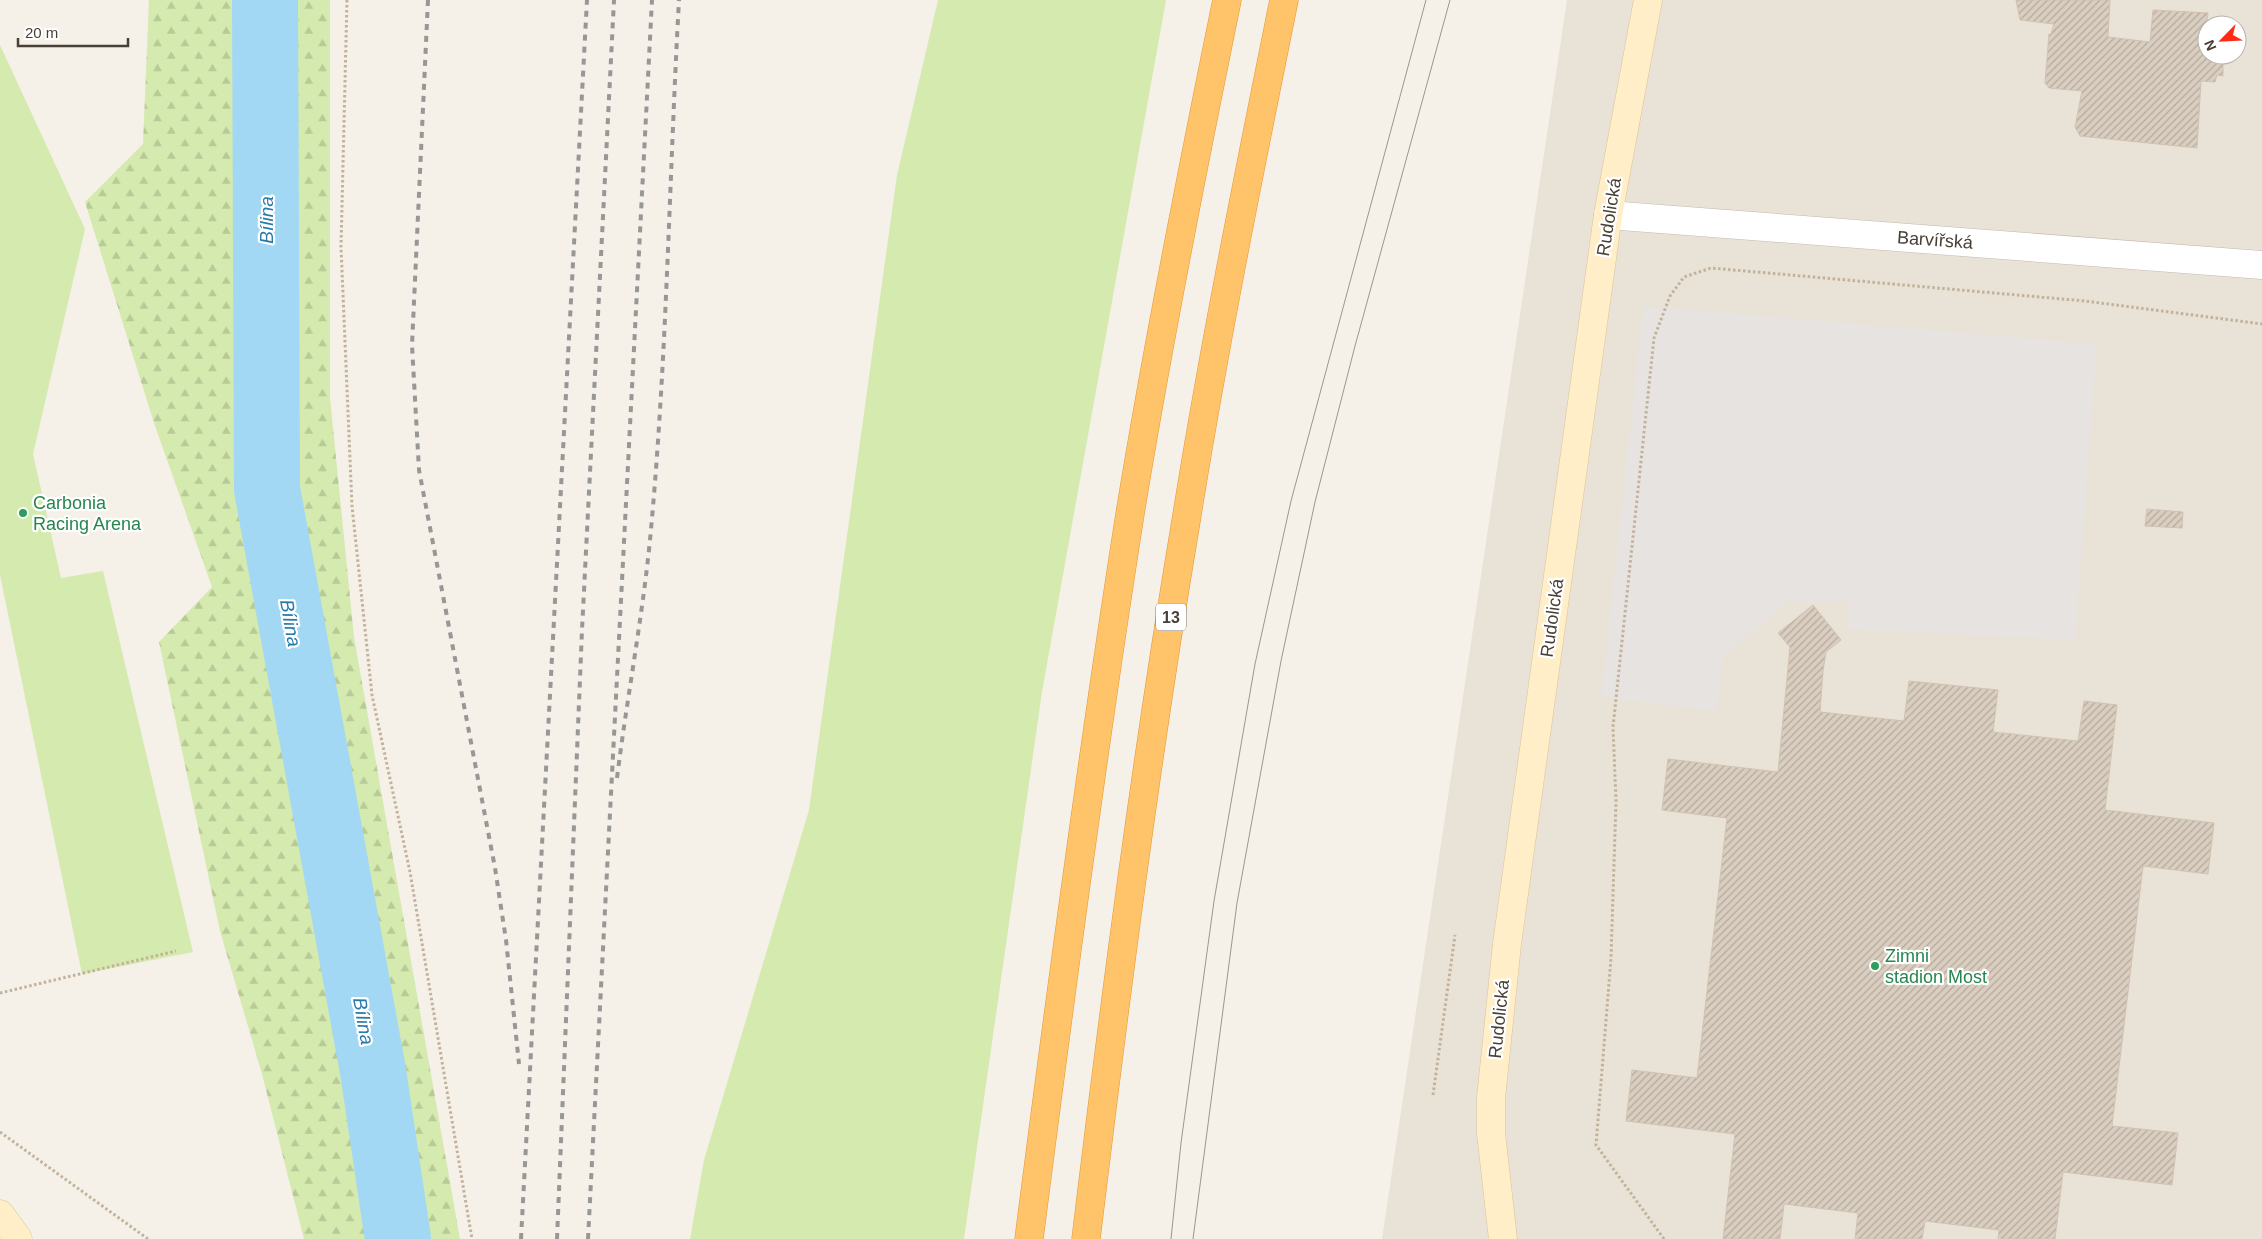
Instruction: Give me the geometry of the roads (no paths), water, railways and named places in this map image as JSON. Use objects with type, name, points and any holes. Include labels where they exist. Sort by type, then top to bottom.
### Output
[{"type":"highway","points":[[1029,1239],[1073,894],[1131,512],[1194,158],[1227,0]]},
{"type":"highway","name":"13","points":[[1086,1239],[1127,908],[1186,520],[1248,174],[1284,0]]},
{"type":"street","name":"Rudolická","points":[[1503,1239],[1491,1133],[1491,1098],[1507,944],[1608,215],[1648,0]]},
{"type":"street","name":"Barvířská","points":[[1608,215],[2262,265]]},
{"type":"street","points":[[0,1214],[18,1239]]},
{"type":"waterway","name":"Bílina","points":[[265,0],[267,489],[373,1071],[398,1239]]},
{"type":"tram line","points":[[1171,1239],[1181,1143],[1214,901],[1255,664],[1291,501],[1426,0]]},
{"type":"tram line","points":[[1193,1239],[1237,903],[1281,661],[1315,502],[1355,346],[1450,0]]},
{"type":"railway","points":[[428,0],[412,345],[419,470],[495,868],[506,940],[519,1064]]},
{"type":"railway","points":[[521,1239],[587,0]]},
{"type":"railway","points":[[557,1239],[582,630],[614,0]]},
{"type":"railway","points":[[588,1239],[652,0]]},
{"type":"railway","points":[[617,778],[647,570],[656,473],[679,0]]},
{"type":"place","name":"Carbonia Racing Arena","points":[[23,513]]},
{"type":"place","name":"Zimni stadion Most","points":[[1875,966]]}]
